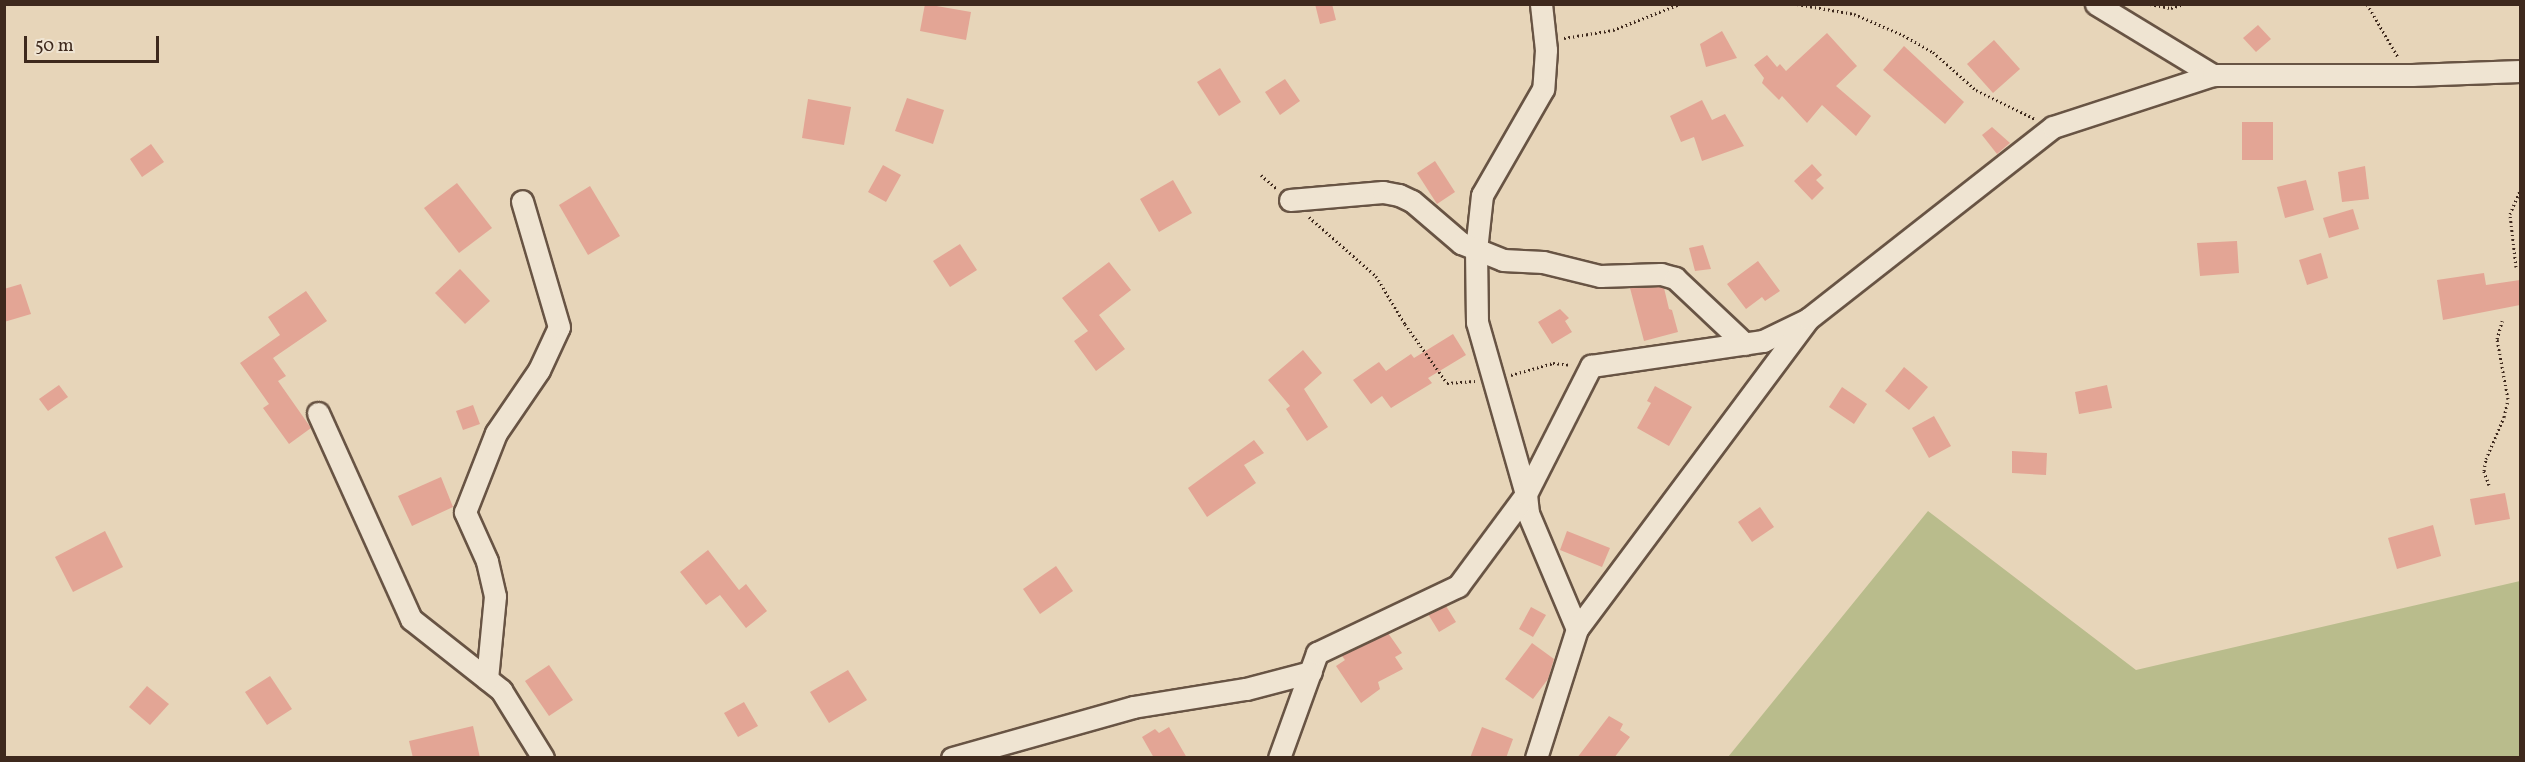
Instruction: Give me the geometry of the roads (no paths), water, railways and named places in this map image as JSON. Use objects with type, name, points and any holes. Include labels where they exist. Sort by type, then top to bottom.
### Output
[{"type":"street","points":[[1541,4],[1545,39],[1543,89],[1482,195],[1476,249],[1477,322],[1526,494],[1528,513],[1576,629]]},
{"type":"street","points":[[2096,4],[2213,75]]},
{"type":"street","points":[[1279,758],[1317,653],[1458,586],[1526,494],[1591,366],[1763,341],[1808,319],[2053,127],[2213,75],[2412,75],[2520,71]]},
{"type":"street","points":[[1290,200],[1383,192],[1399,195],[1412,201],[1461,243],[1503,260],[1543,262],[1600,276],[1661,274],[1675,278],[1745,344]]},
{"type":"street","points":[[487,679],[495,596],[488,561],[465,512],[496,433],[539,370],[559,327],[522,201]]},
{"type":"street","points":[[1536,758],[1576,629],[1808,319]]},
{"type":"street","points":[[318,413],[411,619],[501,690],[543,758]]},
{"type":"street","points":[[952,758],[1133,707],[1246,689],[1311,672]]}]
